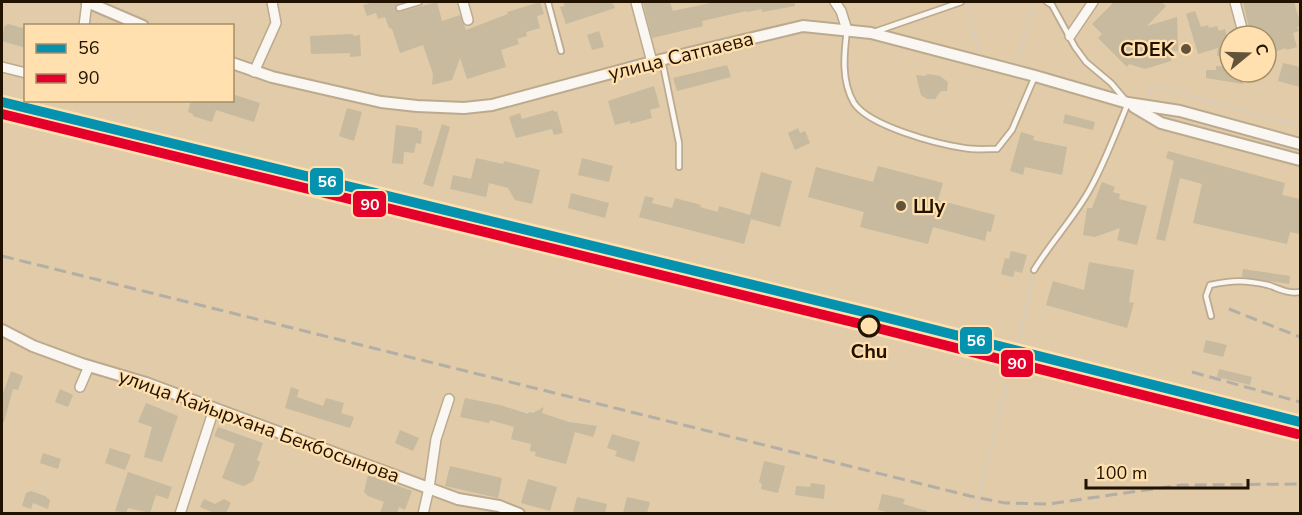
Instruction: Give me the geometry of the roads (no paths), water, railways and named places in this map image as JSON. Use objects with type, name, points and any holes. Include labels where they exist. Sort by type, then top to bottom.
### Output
[{"type":"street","points":[[87,2],[105,5],[139,24]]},
{"type":"street","points":[[84,24],[87,2]]},
{"type":"street","points":[[87,2],[90,24]]},
{"type":"street","points":[[255,72],[276,23],[272,2]]},
{"type":"street","points":[[463,2],[468,20]]},
{"type":"street","points":[[636,2],[657,61]]},
{"type":"street","points":[[835,2],[841,11],[847,30]]},
{"type":"street","points":[[1070,36],[1094,2]]},
{"type":"street","points":[[1235,2],[1241,24]]},
{"type":"street","name":"улица Сатпаева","points":[[234,64],[255,72],[381,102],[464,108],[492,105],[657,61],[803,26],[871,33],[1128,103],[1180,111],[1300,144]]},
{"type":"street","points":[[2,67],[24,72]]},
{"type":"street","name":"улица Сатпаева","points":[[1128,103],[1161,123],[1300,160]]},
{"type":"street","name":"улица Кайырхана Бекбосынова","points":[[2,330],[33,346],[146,383],[458,499],[500,506],[519,513]]},
{"type":"street","points":[[80,387],[89,366]]},
{"type":"street","points":[[423,513],[436,439],[449,399]]},
{"type":"street","points":[[180,513],[214,409]]},
{"type":"lane","points":[[399,8],[419,2]]},
{"type":"lane","points":[[548,2],[561,51]]},
{"type":"lane","points":[[871,33],[961,2]]},
{"type":"lane","points":[[1034,270],[1090,189],[1128,103],[1111,83],[1086,62],[1052,5],[1047,2]]},
{"type":"lane","points":[[847,30],[844,51],[845,78],[854,102],[864,115],[910,135],[932,141],[965,149],[997,149],[1012,130],[1035,76]]},
{"type":"lane","points":[[657,61],[679,142],[679,167]]},
{"type":"lane","points":[[1212,316],[1206,296],[1210,285],[1240,279],[1291,294],[1300,292]]},
{"type":"railway","points":[[2,112],[1300,434]]},
{"type":"railway","points":[[2,256],[1005,503],[1048,504],[1181,485],[1300,484]]},
{"type":"railway","points":[[1229,309],[1300,337]]},
{"type":"railway","points":[[1192,372],[1300,402]]},
{"type":"place","name":"CDEK","points":[[1186,49]]},
{"type":"place","name":"Шу","points":[[901,206]]},
{"type":"place","name":"Chu","points":[[869,326]]}]
